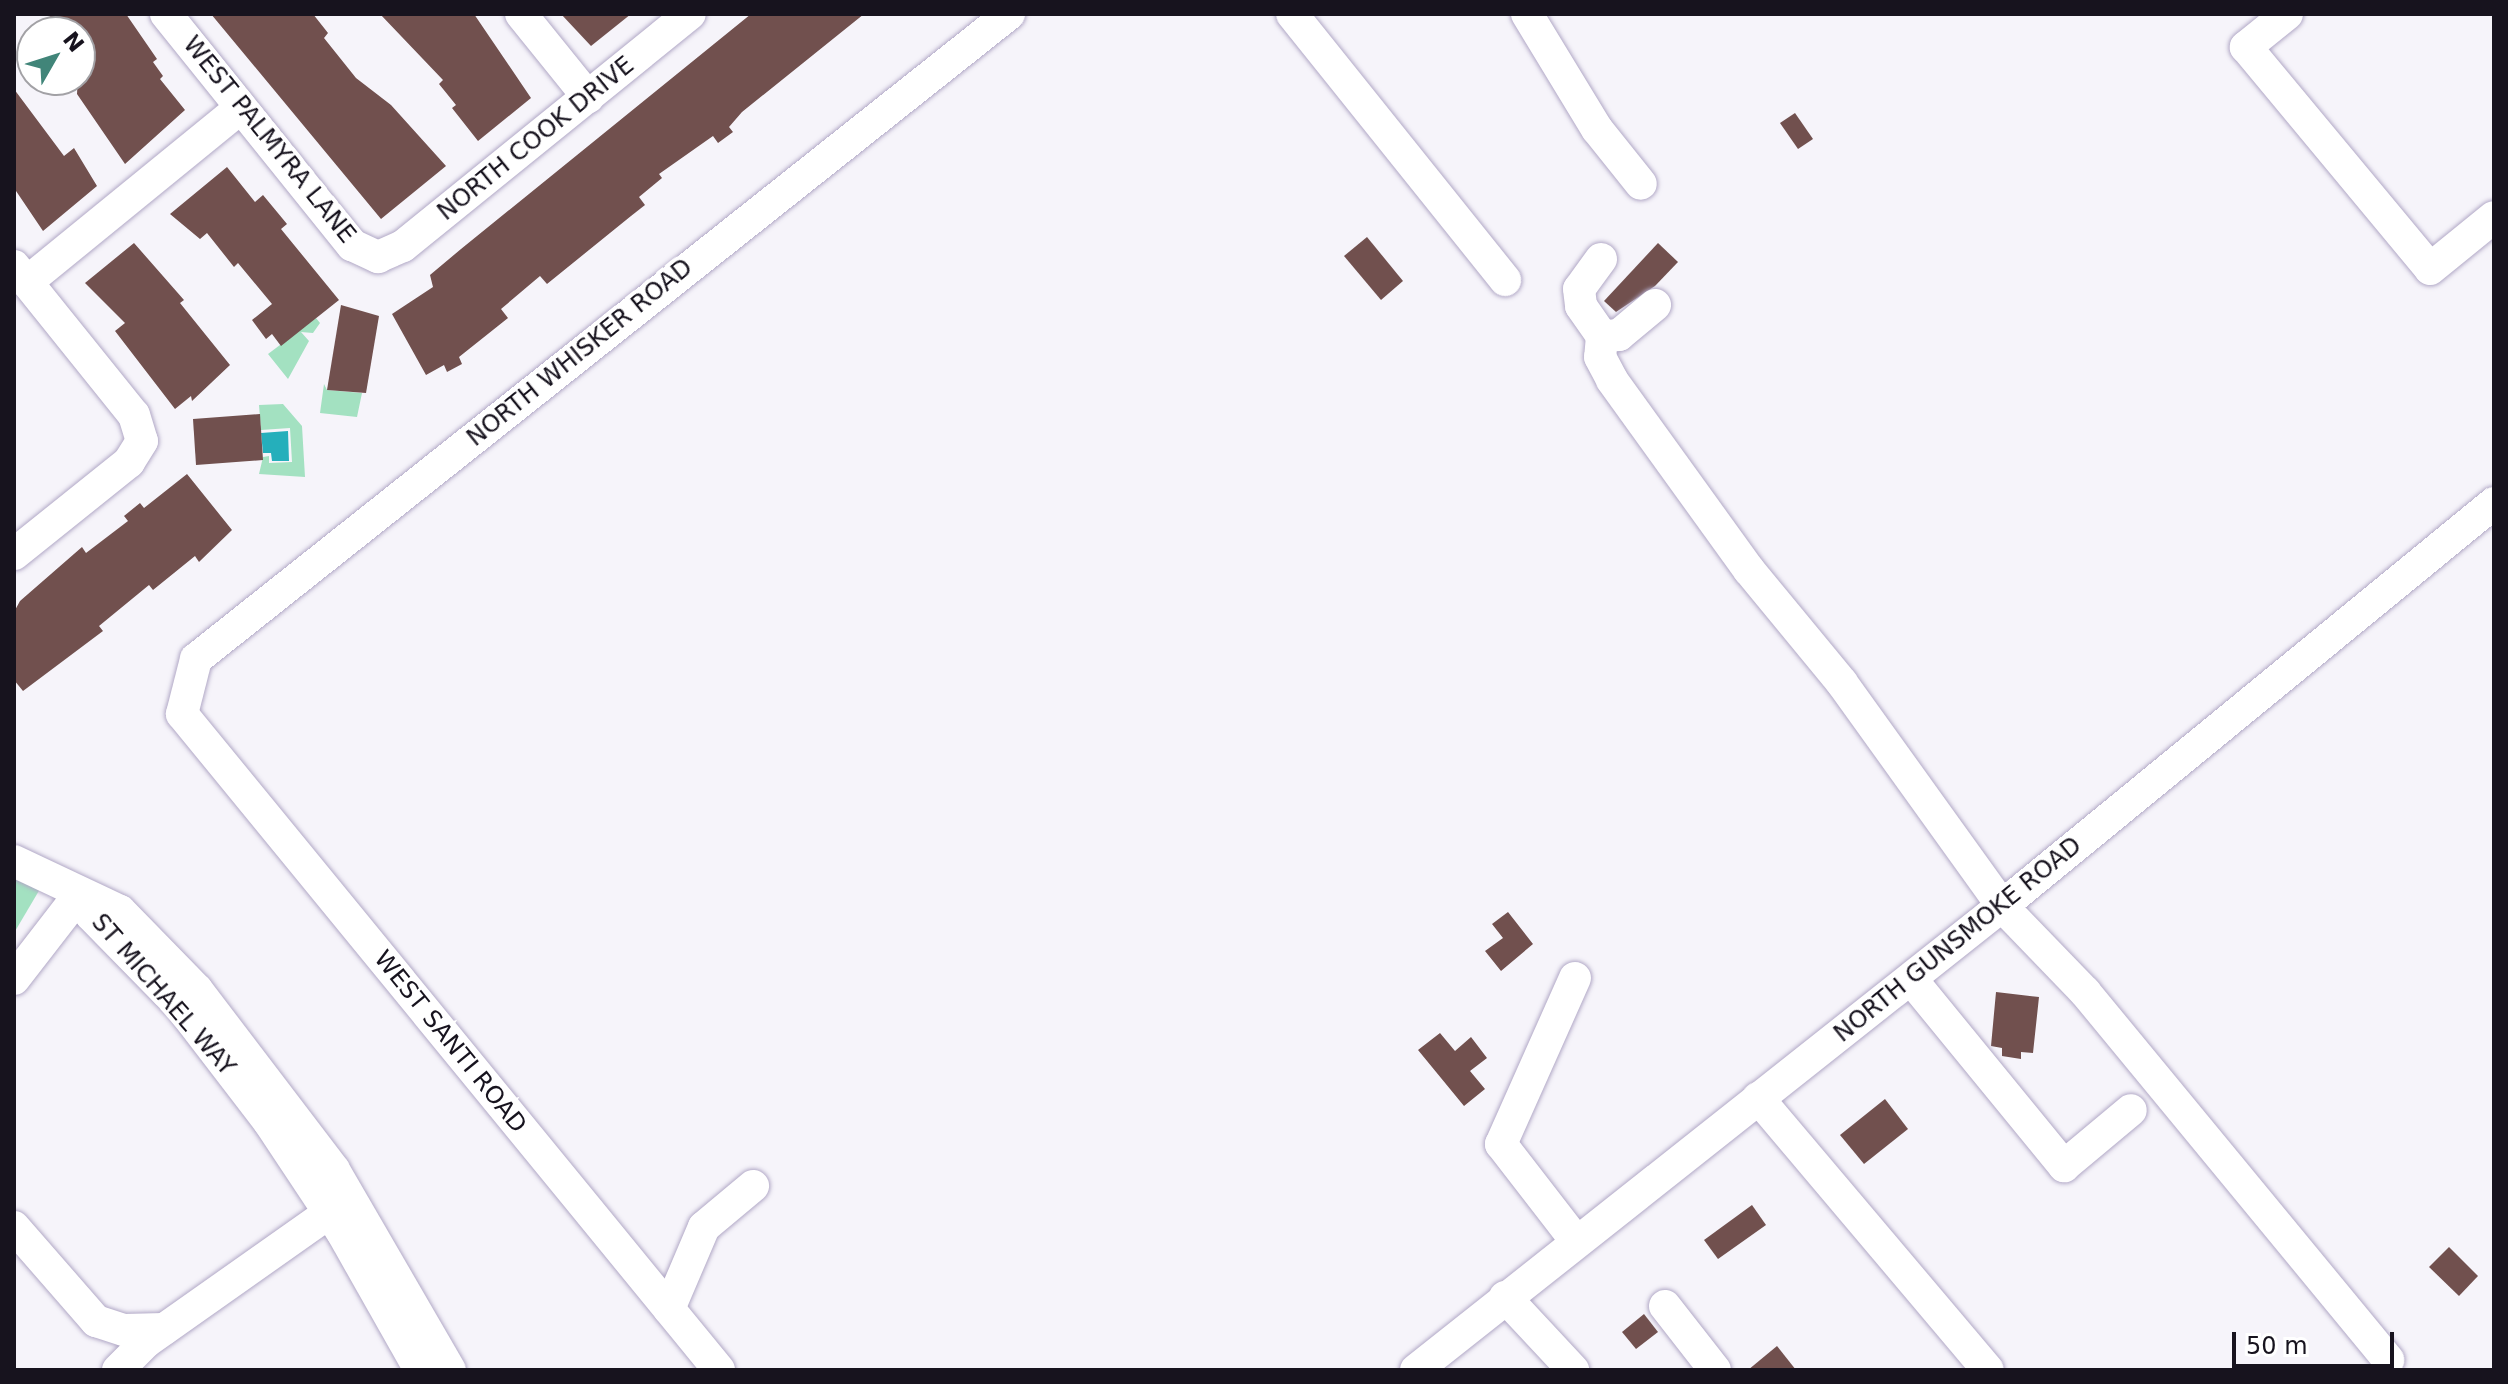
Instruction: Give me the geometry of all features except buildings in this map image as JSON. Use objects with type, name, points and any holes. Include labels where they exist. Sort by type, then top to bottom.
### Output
[{"type":"street","name":"WEST PALMYRA LANE","points":[[166,14],[352,245],[378,257]]},
{"type":"street","points":[[521,14],[588,97]]},
{"type":"street","name":"NORTH COOK DRIVE","points":[[378,257],[403,246],[690,14]]},
{"type":"street","name":"NORTH WHISKER ROAD","points":[[182,714],[196,659],[1009,14]]},
{"type":"street","points":[[1292,14],[1505,280]]},
{"type":"street","points":[[1527,14],[1597,129],[1641,184]]},
{"type":"street","points":[[2287,14],[2246,47],[2430,269],[2494,217]]},
{"type":"street","points":[[14,554],[129,462],[142,441],[134,415],[20,274],[240,108]]},
{"type":"street","points":[[1601,259],[1579,289],[1581,306],[1602,336],[1600,357],[1612,380],[1749,570],[1842,683],[2002,906],[2085,992],[2388,1360]]},
{"type":"street","points":[[1602,336],[1619,335],[1655,305]]},
{"type":"street","name":"NORTH GUNSMOKE ROAD","points":[[1416,1370],[2002,906],[2494,503]]},
{"type":"street","name":"WEST SANTI ROAD","points":[[182,714],[719,1370]]},
{"type":"street","points":[[14,861],[79,895],[14,979]]},
{"type":"street","name":"ST MICHAEL WAY","points":[[79,895],[91,915],[198,1029],[341,1205],[450,1370]]},
{"type":"street","points":[[1575,978],[1501,1144],[1576,1241]]},
{"type":"street","points":[[1911,979],[2064,1166],[2131,1110]]},
{"type":"street","points":[[1758,1098],[1988,1370]]},
{"type":"street","points":[[669,1309],[704,1227],[753,1186]]},
{"type":"street","points":[[118,1370],[164,1329],[341,1205]]},
{"type":"street","name":"ST MICHAEL WAY","points":[[341,1205],[420,1370]]},
{"type":"street","points":[[14,1227],[96,1321],[124,1330],[164,1329]]},
{"type":"street","points":[[1505,1297],[1573,1370]]},
{"type":"street","points":[[1665,1306],[1715,1370]]},
{"type":"green space","points":[[316,318],[320,323],[313,333],[301,332],[309,341],[288,379],[268,354]]},
{"type":"green space","points":[[324,384],[327,390],[362,393],[357,417],[320,413]]},
{"type":"green space","points":[[283,404],[302,426],[305,477],[259,474],[263,457],[269,456],[269,463],[292,462],[290,428],[261,430],[259,405]]},
{"type":"green space","points":[[14,876],[40,889],[14,933]]},
{"type":"water","points":[[288,431],[289,461],[272,461],[271,453],[263,453],[261,433]]}]
